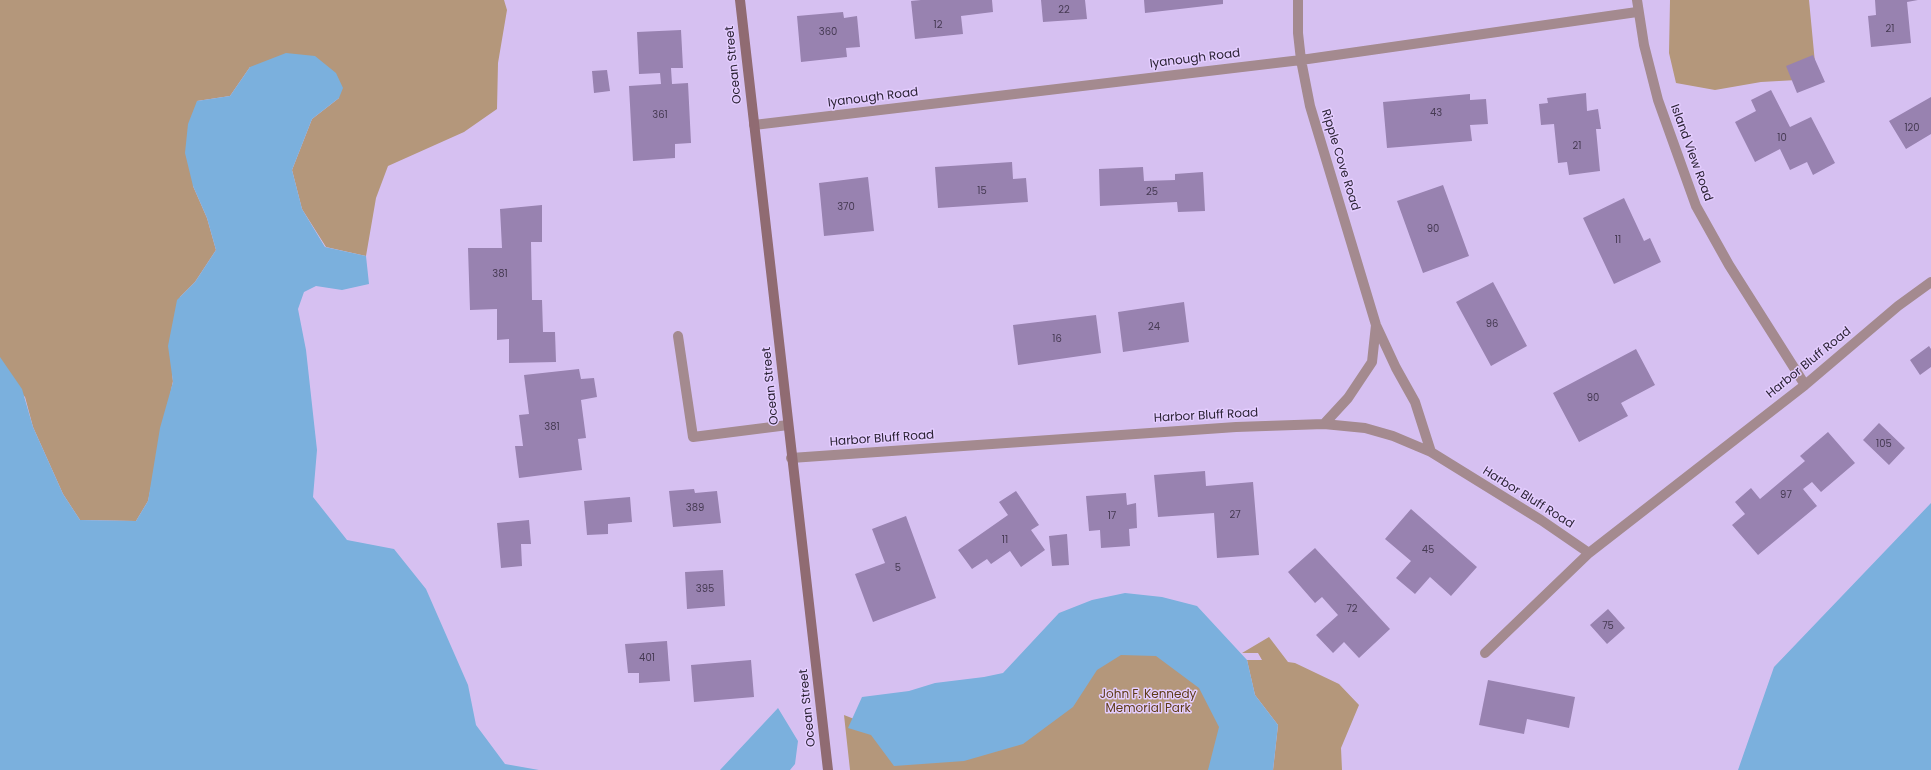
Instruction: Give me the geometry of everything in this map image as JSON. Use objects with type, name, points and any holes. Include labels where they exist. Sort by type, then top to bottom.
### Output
[{"type":"main road","name":"Ocean Street","points":[[740,0],[828,770]]},
{"type":"street","name":"Ripple Cove Road","points":[[1298,0],[1298,33],[1301,60],[1310,106],[1376,325],[1396,368],[1415,402],[1431,452]]},
{"type":"street","name":"Island View Road","points":[[1637,0],[1649,66],[1658,100],[1696,206],[1729,265],[1805,385]]},
{"type":"street","name":"Iyanough Road","points":[[754,125],[1301,60],[1638,12]]},
{"type":"street","name":"Harbor Bluff Road","points":[[1486,653],[1588,553],[1805,385],[1898,306],[1931,282]]},
{"type":"street","name":"Ripple Cove Road","points":[[1324,424],[1348,398],[1372,362],[1376,325]]},
{"type":"street","points":[[678,336],[693,437],[788,425]]},
{"type":"street","name":"Harbor Bluff Road","points":[[792,458],[1143,432],[1324,424],[1365,428],[1393,436],[1431,452],[1541,520],[1588,553]]},
{"type":"green space","points":[[0,0],[504,0],[507,10],[498,63],[497,109],[464,132],[388,166],[376,198],[366,256],[326,247],[302,209],[292,170],[312,119],[339,98],[250,67],[230,96],[197,101],[193,186],[207,218],[216,250],[195,282],[180,297],[172,374],[173,381],[148,501],[136,521],[80,520],[63,494],[33,427],[25,397],[0,372]]},
{"type":"green space","points":[[1670,0],[1809,0],[1815,63],[1797,80],[1761,82],[1715,90],[1676,83],[1669,53]]},
{"type":"green space","points":[[1269,637],[1288,662],[1295,663],[1339,684],[1359,705],[1341,748],[1342,770],[1273,770],[1278,725],[1255,695],[1247,660],[1262,660],[1258,653],[1242,653]]},
{"type":"green space","name":"John F. Kennedy Memorial Park","points":[[1184,641],[1221,727],[1214,770],[850,770],[844,715],[867,724],[1052,667]]},
{"type":"water","points":[[286,53],[315,56],[336,73],[343,88],[339,98],[312,119],[292,170],[302,209],[325,247],[366,256],[369,284],[342,290],[316,286],[304,292],[298,309],[306,350],[317,450],[313,497],[347,540],[394,549],[426,589],[468,685],[476,725],[505,764],[539,770],[0,770],[0,357],[22,389],[33,427],[63,494],[80,520],[136,521],[148,501],[160,428],[173,382],[168,346],[177,300],[195,282],[216,250],[207,218],[193,186],[185,153],[188,124],[197,101],[230,96],[250,67]]},
{"type":"water","points":[[1931,503],[1931,770],[1738,770],[1774,667]]},
{"type":"water","points":[[1125,593],[1162,597],[1197,606],[1247,660],[1255,695],[1278,725],[1273,770],[1208,770],[1219,727],[1199,688],[1156,656],[1121,655],[1097,670],[1073,707],[1023,744],[964,761],[894,766],[871,735],[848,728],[862,697],[909,691],[935,683],[1003,673],[1059,613],[1092,600]]},
{"type":"water","points":[[778,708],[798,741],[795,764],[790,770],[720,770]]},
{"type":"building","points":[[992,0],[993,12],[961,16],[963,34],[915,39],[911,1]]},
{"type":"building","points":[[1041,0],[1085,0],[1087,19],[1043,22]]},
{"type":"building","points":[[1144,0],[1223,0],[1223,4],[1145,13]]},
{"type":"building","points":[[1875,0],[1918,0],[1907,2],[1911,43],[1871,47],[1868,16],[1876,15]]},
{"type":"building","points":[[843,12],[844,18],[857,16],[860,47],[846,48],[847,57],[801,62],[797,16]]},
{"type":"building","points":[[681,30],[683,68],[671,68],[672,84],[688,83],[691,143],[675,144],[675,158],[633,161],[629,86],[661,84],[660,73],[639,74],[637,32]]},
{"type":"building","points":[[1813,55],[1825,82],[1797,93],[1786,66]]},
{"type":"building","points":[[607,70],[610,91],[594,93],[592,71]]},
{"type":"building","points":[[1771,90],[1790,127],[1811,117],[1835,163],[1813,175],[1807,162],[1790,170],[1780,149],[1755,162],[1735,122],[1756,111],[1751,100]]},
{"type":"building","points":[[1586,93],[1587,111],[1598,109],[1601,129],[1596,129],[1600,171],[1569,175],[1567,162],[1558,163],[1554,124],[1541,125],[1539,104],[1548,103],[1547,98]]},
{"type":"building","points":[[1470,94],[1470,100],[1486,99],[1488,124],[1470,125],[1472,141],[1387,148],[1383,102]]},
{"type":"building","points":[[1931,97],[1931,134],[1906,149],[1889,121]]},
{"type":"building","points":[[1012,162],[1013,179],[1026,178],[1028,202],[938,208],[935,167]]},
{"type":"building","points":[[1143,167],[1144,181],[1175,180],[1175,174],[1203,172],[1205,211],[1178,212],[1177,202],[1100,206],[1099,169]]},
{"type":"building","points":[[868,177],[874,231],[824,236],[819,183]]},
{"type":"building","points":[[1443,185],[1469,256],[1423,273],[1397,201]]},
{"type":"building","points":[[1624,198],[1644,241],[1650,238],[1661,262],[1614,284],[1583,218]]},
{"type":"building","points":[[542,205],[542,242],[531,242],[532,300],[542,300],[543,332],[555,332],[556,362],[509,363],[509,339],[497,340],[497,309],[470,310],[468,248],[502,248],[500,209]]},
{"type":"building","points":[[1493,282],[1527,346],[1491,366],[1456,302]]},
{"type":"building","points":[[1184,302],[1189,342],[1123,352],[1118,312]]},
{"type":"building","points":[[1096,315],[1101,353],[1018,365],[1013,325]]},
{"type":"building","points":[[1929,346],[1931,349],[1931,367],[1920,375],[1910,360]]},
{"type":"building","points":[[1636,349],[1655,385],[1621,403],[1628,416],[1579,442],[1553,393]]},
{"type":"building","points":[[579,369],[581,379],[594,378],[597,397],[581,400],[586,438],[578,439],[582,470],[519,478],[515,446],[523,446],[519,415],[529,414],[524,375]]},
{"type":"building","points":[[1879,423],[1905,448],[1889,465],[1863,440]]},
{"type":"building","points":[[1828,432],[1855,463],[1821,492],[1812,482],[1803,489],[1817,506],[1758,555],[1732,525],[1745,514],[1735,502],[1751,488],[1760,499],[1805,461],[1800,456]]},
{"type":"building","points":[[1205,471],[1206,486],[1253,482],[1259,555],[1217,558],[1214,513],[1158,517],[1154,475]]},
{"type":"building","points":[[694,489],[695,493],[717,491],[721,523],[673,527],[669,491]]},
{"type":"building","points":[[1016,491],[1039,525],[1031,530],[1045,550],[1021,567],[1010,551],[991,564],[987,559],[972,569],[958,550],[1008,515],[999,502]]},
{"type":"building","points":[[1126,493],[1127,505],[1136,503],[1137,528],[1129,529],[1130,546],[1101,548],[1100,530],[1089,531],[1086,496]]},
{"type":"building","points":[[630,497],[632,522],[608,524],[608,534],[587,535],[584,501]]},
{"type":"building","points":[[1411,509],[1477,567],[1451,596],[1430,577],[1415,594],[1396,578],[1411,561],[1385,539]]},
{"type":"building","points":[[906,516],[936,598],[873,622],[855,574],[885,563],[872,529]]},
{"type":"building","points":[[529,520],[531,544],[521,544],[522,566],[501,568],[497,523]]},
{"type":"building","points":[[1067,534],[1069,565],[1052,566],[1049,536]]},
{"type":"building","points":[[1315,548],[1390,629],[1359,658],[1344,642],[1333,653],[1316,635],[1338,615],[1322,597],[1315,603],[1288,572]]},
{"type":"building","points":[[723,570],[725,606],[687,609],[685,572]]},
{"type":"building","points":[[1608,609],[1625,628],[1607,644],[1590,625]]},
{"type":"building","points":[[667,641],[670,681],[639,683],[639,673],[628,673],[625,644]]},
{"type":"building","points":[[751,660],[754,697],[694,702],[691,665]]},
{"type":"building","points":[[1488,680],[1575,697],[1569,728],[1527,719],[1524,734],[1479,725]]}]
